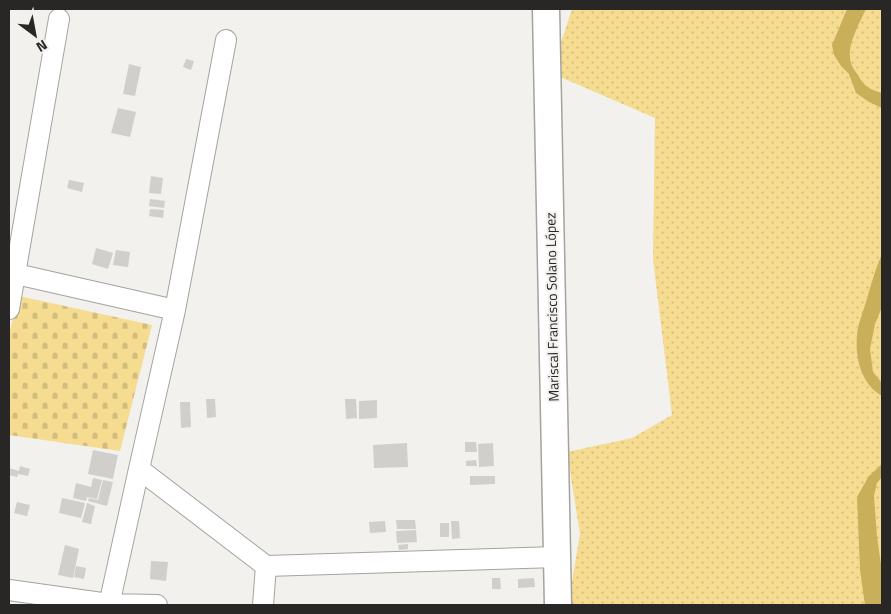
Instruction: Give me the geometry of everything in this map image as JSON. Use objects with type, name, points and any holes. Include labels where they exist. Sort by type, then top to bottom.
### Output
[{"type":"main road","name":"Mariscal Francisco Solano López","points":[[546,9],[558,605]]},
{"type":"street","points":[[9,309],[59,19]]},
{"type":"street","points":[[109,605],[175,310],[226,40]]},
{"type":"street","points":[[16,274],[175,310]]},
{"type":"street","points":[[138,469],[266,566],[557,557]]},
{"type":"street","points":[[263,605],[266,566]]},
{"type":"street","points":[[9,590],[109,605],[157,605]]},
{"type":"green space","points":[[572,9],[882,9],[882,605],[568,605],[580,534],[567,452],[632,438],[672,415],[653,259],[655,118],[551,73]]},
{"type":"green space","points":[[19,296],[152,325],[120,451],[9,435],[9,334]]},
{"type":"shaded area","points":[[847,9],[866,9],[851,45],[850,60],[852,67],[862,82],[871,89],[882,93],[882,108],[856,93],[849,74],[834,55],[832,45]]},
{"type":"shaded area","points":[[882,254],[882,307],[875,324],[870,349],[873,372],[882,383],[882,396],[869,385],[864,377],[858,361],[857,344],[859,322]]},
{"type":"shaded area","points":[[882,464],[882,477],[877,483],[874,496],[882,571],[882,605],[865,605],[860,570],[857,497],[869,476]]},
{"type":"building","points":[[186,59],[194,61],[191,70],[183,67]]},
{"type":"building","points":[[129,64],[141,67],[135,96],[123,94]]},
{"type":"building","points":[[118,108],[136,112],[130,137],[111,133]]},
{"type":"building","points":[[151,176],[163,178],[161,194],[149,193]]},
{"type":"building","points":[[69,180],[84,183],[82,192],[67,188]]},
{"type":"building","points":[[150,199],[165,201],[164,208],[149,206]]},
{"type":"building","points":[[150,209],[164,210],[163,218],[149,216]]},
{"type":"building","points":[[96,248],[113,253],[108,269],[92,264]]},
{"type":"building","points":[[116,250],[130,252],[128,267],[113,265]]},
{"type":"building","points":[[206,399],[215,399],[216,417],[207,418]]},
{"type":"building","points":[[345,399],[356,399],[357,418],[346,419]]},
{"type":"building","points":[[377,400],[377,418],[359,419],[359,401]]},
{"type":"building","points":[[180,402],[190,402],[191,427],[181,428]]},
{"type":"building","points":[[465,442],[476,442],[477,452],[465,452]]},
{"type":"building","points":[[407,443],[408,467],[374,468],[373,445]]},
{"type":"building","points":[[493,443],[494,466],[479,467],[478,444]]},
{"type":"building","points":[[93,450],[118,455],[113,479],[88,474]]},
{"type":"building","points":[[476,460],[477,466],[466,466],[466,461]]},
{"type":"building","points":[[20,466],[30,469],[28,476],[18,474],[17,477],[9,475],[9,468],[19,471]]},
{"type":"building","points":[[470,476],[495,476],[495,484],[470,485]]},
{"type":"building","points":[[93,478],[102,480],[97,499],[87,497],[86,501],[73,498],[76,483],[91,487]]},
{"type":"building","points":[[103,480],[113,482],[107,506],[88,501],[89,498],[98,500]]},
{"type":"building","points":[[62,498],[85,503],[81,518],[59,513]]},
{"type":"building","points":[[17,502],[30,505],[27,516],[14,513]]},
{"type":"building","points":[[87,503],[95,506],[91,524],[82,522]]},
{"type":"building","points":[[396,520],[415,520],[416,529],[397,529]]},
{"type":"building","points":[[385,521],[386,532],[370,533],[369,522]]},
{"type":"building","points":[[451,521],[459,521],[460,538],[452,539]]},
{"type":"building","points":[[440,523],[449,523],[449,537],[440,537]]},
{"type":"building","points":[[416,530],[417,542],[397,543],[396,531]]},
{"type":"building","points":[[408,544],[408,549],[399,550],[398,545]]},
{"type":"building","points":[[65,545],[79,549],[73,578],[58,575]]},
{"type":"building","points":[[151,561],[168,562],[166,581],[150,579]]},
{"type":"building","points":[[76,566],[86,568],[84,579],[74,577]]},
{"type":"building","points":[[492,578],[500,578],[501,589],[492,589]]},
{"type":"building","points":[[534,578],[535,587],[518,588],[518,579]]}]
